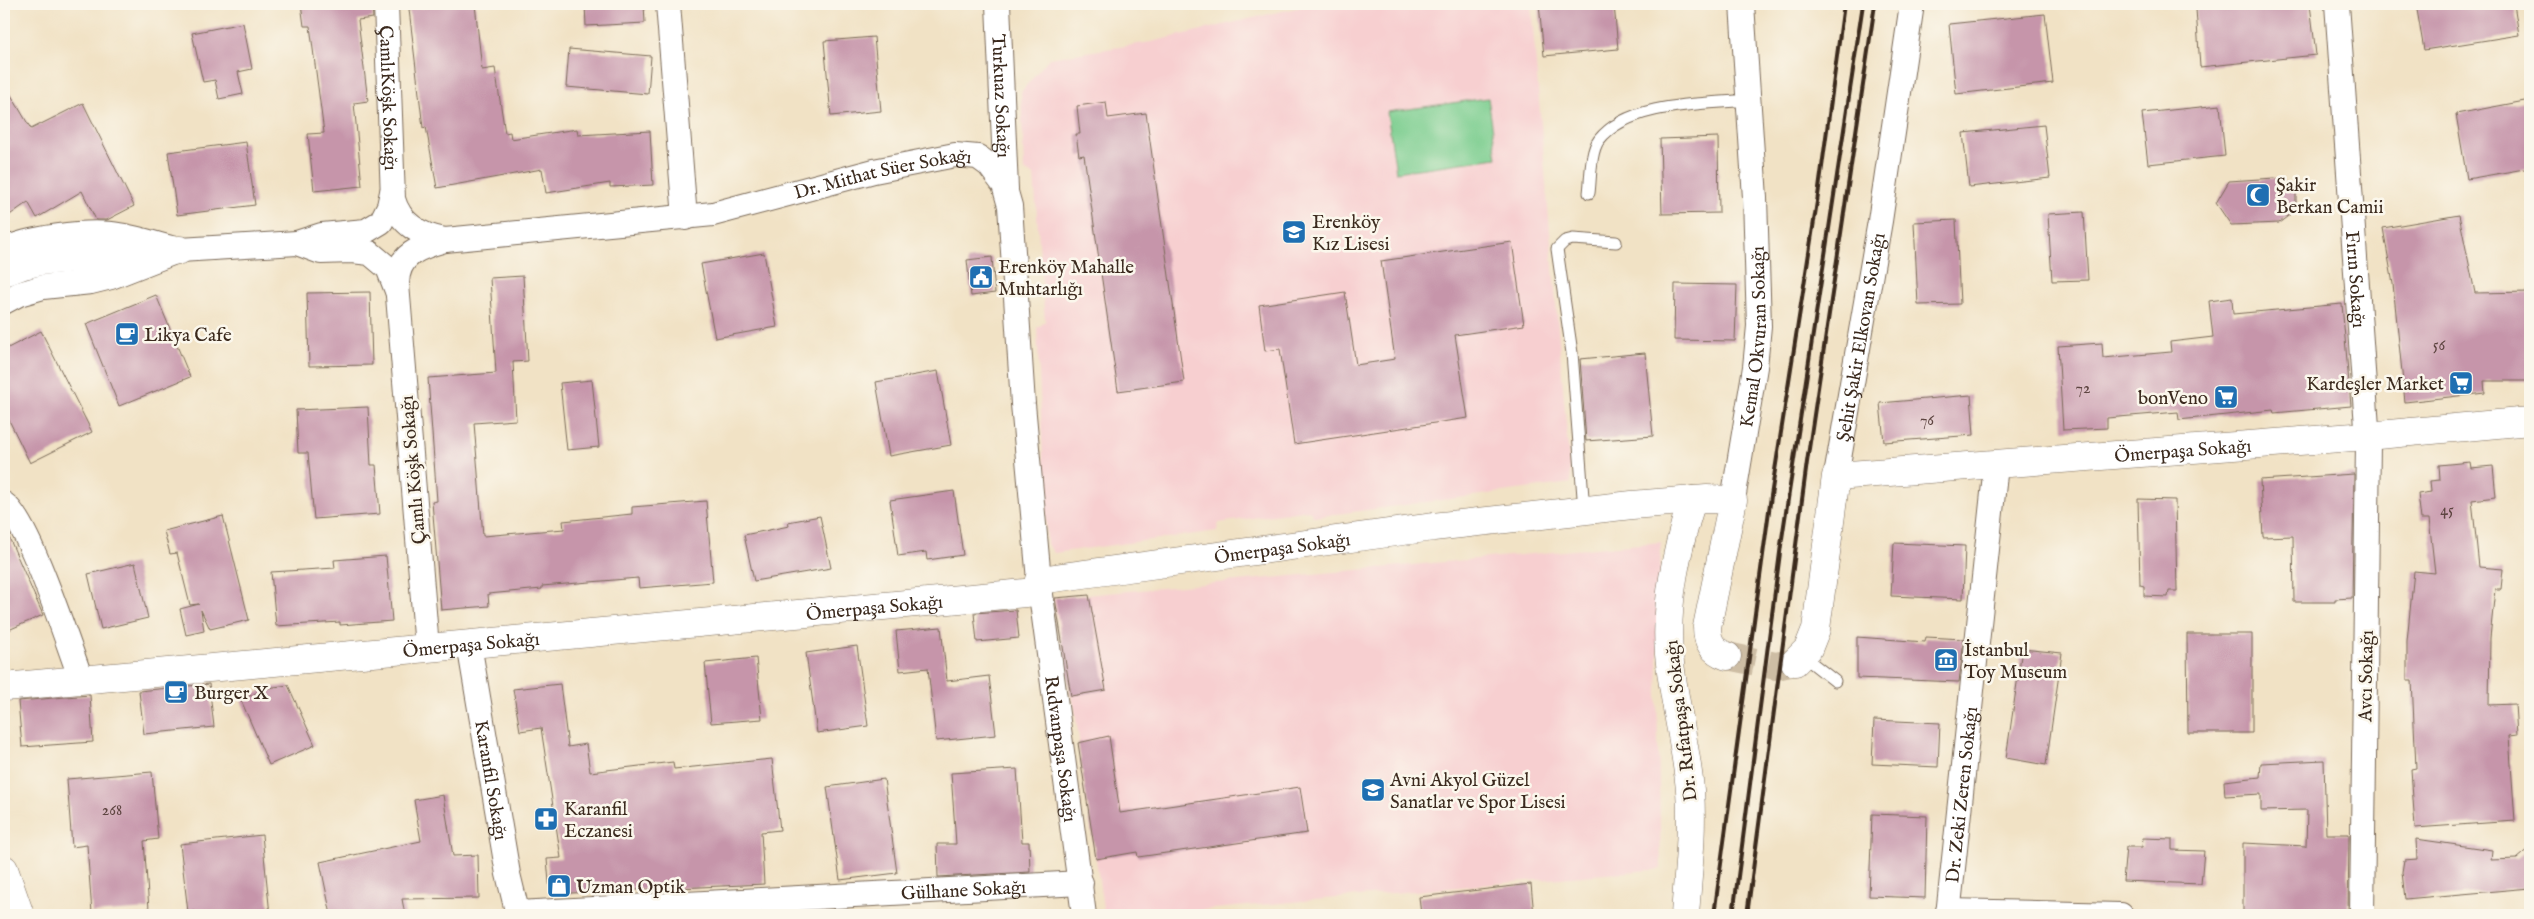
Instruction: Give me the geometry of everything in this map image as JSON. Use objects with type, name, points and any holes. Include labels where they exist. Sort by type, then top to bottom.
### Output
[{"type":"street","name":"ÇamlıKöşk Sokağı","points":[[386,4],[392,192]]},
{"type":"street","points":[[668,4],[685,218]]},
{"type":"street","name":"Turkuaz Sokağı","points":[[998,4],[1006,190]]},
{"type":"street","name":"Kemal Okvuran Sokağı","points":[[1727,656],[1711,646],[1707,627],[1733,500],[1755,367],[1759,326],[1759,281],[1742,4]]},
{"type":"street","name":"Şehit Şakir Elkovan Sokağı","points":[[1799,659],[1811,642],[1817,621],[1836,476],[1880,222],[1912,4]]},
{"type":"street","name":"Fırın Sokağı","points":[[2337,4],[2367,436]]},
{"type":"street","name":"Dr. Mithat Süer Sokağı","points":[[398,293],[397,274],[403,259],[415,250],[445,240],[685,218],[733,210],[916,161],[955,155],[969,155],[982,159],[993,170],[1006,190],[1011,217],[1025,421],[1039,580]]},
{"type":"street","name":"Dr. Mithat Süer Sokağı","points":[[392,192],[396,208],[403,219],[422,233],[445,240]]},
{"type":"street","points":[[4,272],[40,261],[297,243],[322,235],[360,232],[376,226],[387,212],[392,192]]},
{"type":"street","points":[[4,250],[34,240],[103,233],[125,236],[180,250]]},
{"type":"street","points":[[297,243],[321,252],[352,251],[370,253],[388,268],[398,293]]},
{"type":"street","points":[[4,302],[43,287],[91,282],[111,277],[180,250]]},
{"type":"street","name":"Çamlı Köşk Sokağı","points":[[398,293],[427,648]]},
{"type":"street","name":"Ömerpaşa Sokağı","points":[[1836,476],[2367,436],[2530,421]]},
{"type":"street","name":"Avcı Sokağı","points":[[2362,915],[2367,436]]},
{"type":"street","name":"Dr. Zeki Zeren Sokağı","points":[[1948,913],[1996,465]]},
{"type":"street","name":"Ömerpaşa Sokağı","points":[[4,687],[1036,592],[1039,580],[1273,547],[1584,510],[1692,500],[1733,500]]},
{"type":"street","name":"Dr. Rıfatpaşa Sokağı","points":[[1685,915],[1691,833],[1689,788],[1669,655],[1668,631],[1678,551],[1692,500]]},
{"type":"street","points":[[4,504],[14,515],[38,565],[81,679]]},
{"type":"street","name":"Rıdvanpaşa Sokağı","points":[[1039,580],[1084,915]]},
{"type":"street","name":"Karanfil Sokağı","points":[[469,644],[508,874],[518,914]]},
{"type":"street","points":[[4,869],[20,915]]},
{"type":"street","name":"Gülhane Sokağı","points":[[518,914],[1080,883]]},
{"type":"street","points":[[1948,913],[2121,915]]},
{"type":"lane","points":[[1589,193],[1598,141],[1610,130],[1627,120],[1644,112],[1748,100]]},
{"type":"lane","points":[[1584,510],[1572,353],[1557,249],[1565,241],[1573,239],[1616,242]]},
{"type":"lane","points":[[1799,659],[1836,681]]},
{"type":"shaded area","name":"Erenköy Kız Lisesi","points":[[1313,4],[1531,4],[1571,483],[1314,517],[1309,510],[1219,523],[1217,531],[1054,553],[1047,544],[1037,328],[1045,322],[1034,176],[1024,170],[1021,92],[1049,58],[1151,42]]},
{"type":"shaded area","name":"Avni Akyol Güzel Sanatlar ve Spor Lisesi","points":[[1661,542],[1657,697],[1661,869],[1146,915],[1104,915],[1075,711],[1053,598]]},
{"type":"green space","points":[[1488,98],[1497,158],[1396,172],[1387,112]]},
{"type":"building","points":[[301,4],[372,4],[373,18],[358,20],[368,101],[354,103],[362,186],[314,191],[308,134],[324,133],[310,26],[304,26]]},
{"type":"building","points":[[475,4],[482,70],[495,68],[505,133],[510,132],[511,139],[577,129],[578,135],[650,131],[653,185],[610,187],[610,183],[546,193],[542,169],[437,188],[426,127],[423,128],[409,9]]},
{"type":"building","points":[[585,4],[644,4],[645,23],[586,26]]},
{"type":"building","points":[[1539,4],[1614,4],[1618,49],[1544,56]]},
{"type":"building","points":[[2238,4],[2310,4],[2316,55],[2200,67],[2196,9]]},
{"type":"building","points":[[2416,4],[2514,4],[2519,35],[2424,50]]},
{"type":"building","points":[[2045,14],[2053,83],[1956,94],[1949,24]]},
{"type":"building","points":[[243,23],[252,69],[238,72],[243,94],[219,99],[215,80],[203,82],[192,33]]},
{"type":"building","points":[[874,37],[881,111],[831,116],[824,41]]},
{"type":"building","points":[[569,49],[651,56],[648,94],[566,87]]},
{"type":"building","points":[[4,83],[31,129],[83,103],[134,206],[107,220],[96,220],[82,191],[37,218],[28,202],[4,219]]},
{"type":"building","points":[[2530,100],[2530,168],[2467,179],[2456,114]]},
{"type":"building","points":[[1106,102],[1108,118],[1146,113],[1184,382],[1118,391],[1084,155],[1079,156],[1076,134],[1080,134],[1077,106]]},
{"type":"building","points":[[2220,105],[2225,156],[2148,164],[2142,113]]},
{"type":"building","points":[[2044,125],[2050,178],[1969,187],[1963,133]]},
{"type":"building","points":[[1718,137],[1719,213],[1662,214],[1660,139]]},
{"type":"building","points":[[246,142],[255,205],[177,215],[168,152]]},
{"type":"building","name":"Şakir Berkan Camii","points":[[2275,178],[2296,187],[2296,210],[2279,223],[2231,225],[2216,203],[2229,181]]},
{"type":"building","points":[[2084,212],[2088,280],[2052,281],[2048,214]]},
{"type":"building","points":[[2459,215],[2475,293],[2530,292],[2530,381],[2484,381],[2485,393],[2405,402],[2393,284],[2383,228]]},
{"type":"building","points":[[1956,220],[1960,304],[1918,305],[1914,222]]},
{"type":"building","points":[[1512,242],[1524,325],[1455,335],[1468,418],[1294,444],[1280,349],[1265,351],[1259,305],[1345,292],[1356,365],[1395,359],[1381,261]]},
{"type":"building","points":[[764,253],[777,327],[715,338],[701,264]]},
{"type":"building","name":"Erenköy Mahalle Muhtarlığı","points":[[992,257],[995,293],[971,296],[967,260]]},
{"type":"building","points":[[523,276],[528,361],[513,362],[516,420],[474,423],[483,536],[564,529],[563,521],[632,514],[632,507],[706,501],[713,582],[639,588],[638,578],[542,586],[542,589],[488,594],[489,606],[441,610],[432,502],[437,501],[428,378],[496,373],[490,278]]},
{"type":"building","points":[[1675,284],[1737,285],[1735,341],[1674,340]]},
{"type":"building","points":[[370,292],[372,365],[309,366],[307,293]]},
{"type":"building","points":[[156,295],[190,377],[119,406],[86,324]]},
{"type":"building","points":[[2232,298],[2233,314],[2342,304],[2351,406],[2274,413],[2273,410],[2179,420],[2178,412],[2107,418],[2107,428],[2063,430],[2058,346],[2102,343],[2103,358],[2171,352],[2170,342],[2213,337],[2209,301]]},
{"type":"building","points":[[41,331],[92,432],[30,463],[4,410],[4,350]]},
{"type":"building","points":[[1645,353],[1653,436],[1586,441],[1580,359]]},
{"type":"building","points":[[938,371],[951,445],[889,456],[876,382]]},
{"type":"building","points":[[592,380],[599,447],[567,450],[560,383]]},
{"type":"building","points":[[1971,395],[1974,435],[1884,442],[1880,403]]},
{"type":"building","points":[[368,407],[371,465],[376,465],[380,514],[314,519],[308,453],[298,453],[296,410]]},
{"type":"building","points":[[2470,462],[2471,468],[2493,466],[2496,497],[2472,500],[2479,567],[2503,569],[2501,589],[2495,589],[2490,638],[2489,705],[2515,704],[2517,735],[2509,736],[2515,821],[2415,828],[2411,769],[2416,768],[2412,680],[2407,680],[2407,641],[2414,571],[2435,573],[2429,519],[2421,519],[2418,494],[2431,492],[2430,481],[2440,480],[2439,465]]},
{"type":"building","points":[[2354,474],[2352,598],[2335,599],[2335,602],[2294,602],[2293,536],[2263,537],[2260,480]]},
{"type":"building","points":[[954,491],[963,555],[927,560],[926,552],[898,556],[890,500]]},
{"type":"building","points":[[2138,499],[2175,500],[2177,591],[2169,591],[2168,597],[2144,596],[2144,586],[2140,585]]},
{"type":"building","points":[[223,516],[249,620],[210,629],[201,610],[204,631],[186,635],[180,609],[199,604],[190,605],[177,553],[170,554],[164,531]]},
{"type":"building","points":[[820,516],[831,568],[754,581],[744,535],[789,526],[788,522]]},
{"type":"building","points":[[4,526],[43,615],[4,632]]},
{"type":"building","points":[[1894,543],[1965,546],[1963,599],[1891,596]]},
{"type":"building","points":[[386,556],[392,621],[340,625],[340,622],[276,626],[271,572],[335,568],[334,560]]},
{"type":"building","points":[[135,563],[148,618],[101,629],[88,574]]},
{"type":"building","points":[[1089,595],[1106,690],[1071,696],[1055,598]]},
{"type":"building","points":[[1016,610],[1019,638],[977,642],[974,613]]},
{"type":"building","points":[[941,627],[947,681],[989,676],[996,735],[936,741],[928,668],[900,671],[896,631]]},
{"type":"building","points":[[2187,634],[2252,634],[2252,733],[2188,733]]},
{"type":"building","points":[[1857,637],[1925,642],[1926,637],[1964,639],[1959,682],[1857,678]]},
{"type":"building","points":[[857,646],[868,726],[817,733],[806,653]]},
{"type":"building","points":[[2022,649],[2062,653],[2046,765],[2006,758]]},
{"type":"building","points":[[756,658],[762,719],[711,723],[705,663]]},
{"type":"building","points":[[209,684],[214,727],[144,734],[139,691]]},
{"type":"building","points":[[560,684],[568,747],[586,744],[590,772],[673,762],[674,769],[772,759],[780,830],[761,832],[764,884],[550,894],[547,859],[561,858],[541,728],[520,731],[513,689]]},
{"type":"building","points":[[288,685],[315,745],[269,765],[241,700],[267,688]]},
{"type":"building","points":[[90,695],[93,742],[22,747],[18,701]]},
{"type":"building","points":[[1874,720],[1940,723],[1938,767],[1872,764]]},
{"type":"building","points":[[1109,736],[1120,813],[1300,787],[1307,833],[1138,857],[1137,852],[1096,859],[1078,743]]},
{"type":"building","points":[[2324,760],[2326,834],[2349,834],[2348,915],[2243,913],[2243,843],[2306,846],[2307,810],[2261,811],[2261,794],[2225,796],[2224,781],[2260,777],[2261,763]]},
{"type":"building","points":[[1017,769],[1022,842],[1029,842],[1030,872],[938,877],[937,844],[956,844],[951,773]]},
{"type":"building","points":[[152,772],[158,839],[144,841],[149,909],[92,913],[87,845],[72,847],[67,779]]},
{"type":"building","points":[[884,779],[897,873],[840,880],[827,787]]},
{"type":"building","points":[[443,795],[453,856],[478,855],[479,898],[402,899],[405,915],[331,915],[320,862],[421,841],[414,800]]},
{"type":"building","points":[[1872,814],[1927,816],[1925,898],[1869,896]]},
{"type":"building","points":[[262,835],[270,915],[196,915],[195,911],[188,912],[180,844]]},
{"type":"building","points":[[2143,838],[2172,839],[2172,850],[2204,851],[2201,884],[2123,881],[2126,847],[2142,847]]},
{"type":"building","points":[[2416,839],[2492,850],[2491,860],[2517,859],[2530,848],[2530,888],[2405,899],[2402,872],[2404,860],[2417,859]]},
{"type":"building","points":[[1531,884],[1534,915],[1421,915],[1419,897]]},
{"type":"tunnel","points":[[1727,656],[1776,666],[1795,662]]},
{"type":"railway","points":[[1714,915],[1771,496],[1819,189],[1844,4]]},
{"type":"railway","points":[[1733,915],[1781,545],[1863,4]]},
{"type":"railway","points":[[1747,915],[1807,462],[1875,4]]},
{"type":"place","name":"Şakir Berkan Camii","points":[[2258,195]]},
{"type":"place","name":"Erenköy Kız Lisesi","points":[[1294,232]]},
{"type":"place","name":"Erenköy Mahalle Muhtarlığı","points":[[981,277]]},
{"type":"place","name":"Likya Cafe","points":[[127,334]]},
{"type":"place","name":"Kardeşler Market","points":[[2461,383]]},
{"type":"place","name":"bonVeno","points":[[2226,397]]},
{"type":"place","name":"İstanbul Toy Museum","points":[[1946,660]]},
{"type":"place","name":"Burger X","points":[[176,692]]},
{"type":"place","name":"Avni Akyol Güzel Sanatlar ve Spor Lisesi","points":[[1373,790]]},
{"type":"place","name":"Karanfil Eczanesi","points":[[546,819]]},
{"type":"place","name":"Uzman Optik","points":[[559,886]]}]
